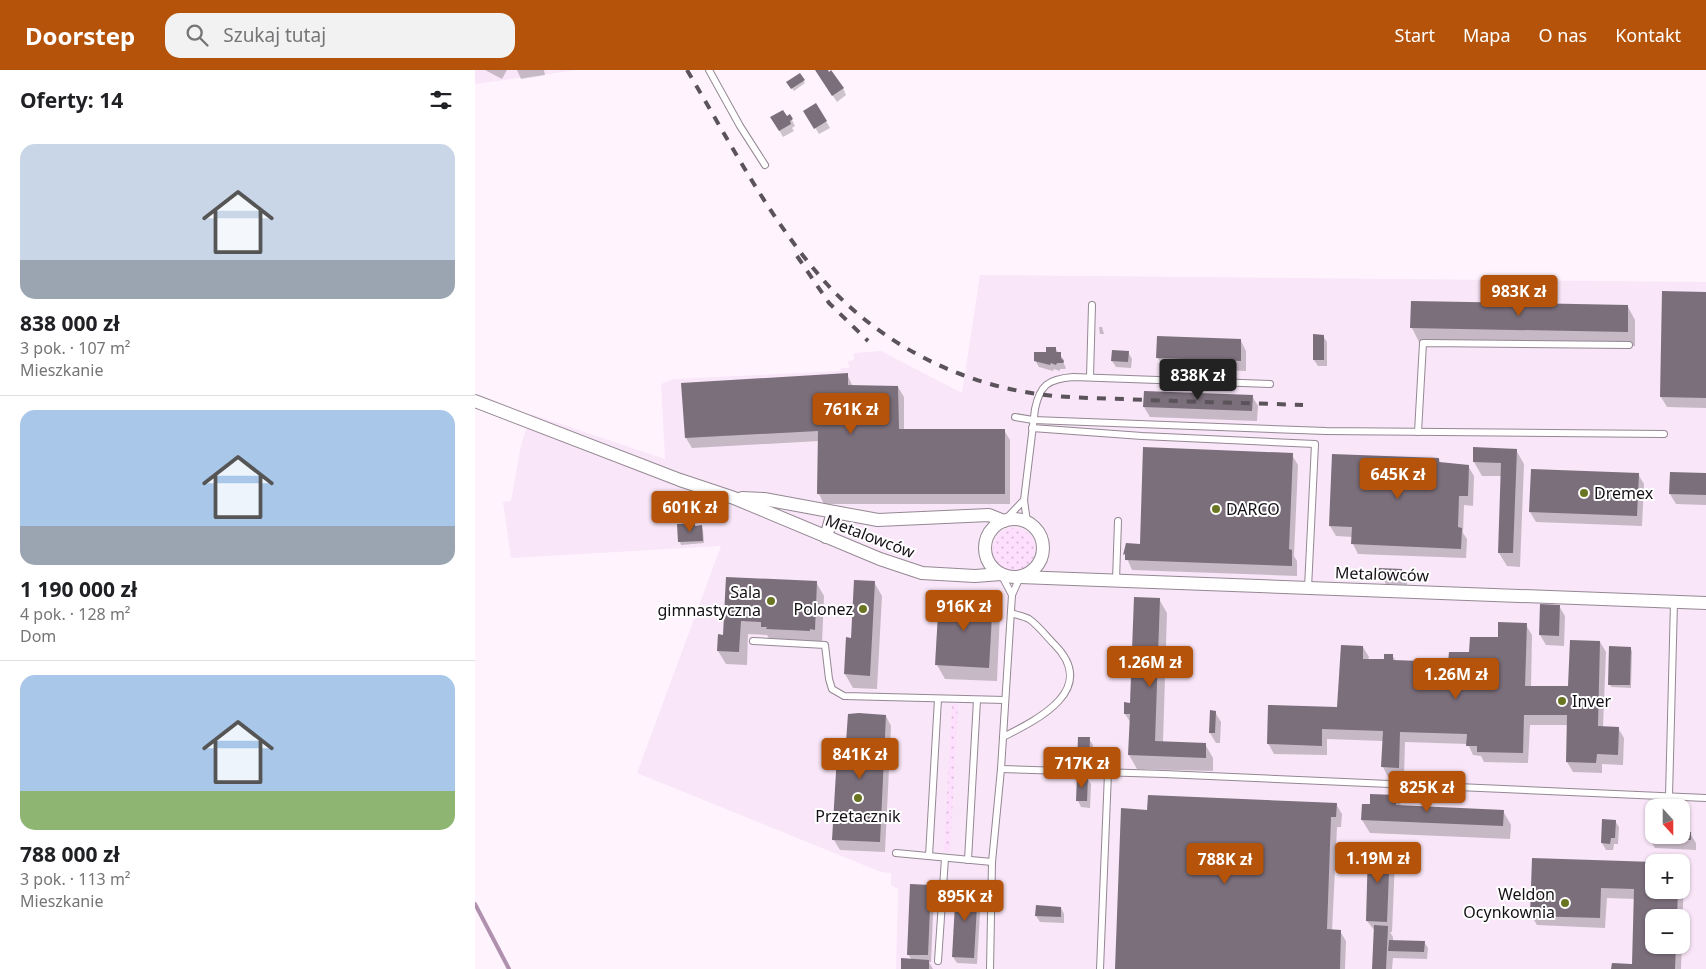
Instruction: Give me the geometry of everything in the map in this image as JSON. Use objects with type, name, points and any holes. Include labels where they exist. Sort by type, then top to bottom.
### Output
[{"type":"street","name":"Metalowców","points":[[475,401],[662,473],[734,498],[880,559],[922,573],[975,576],[1001,574],[1010,577],[1706,604]]},
{"type":"street","name":"Metalowców","points":[[734,498],[764,499],[878,520],[989,515],[1004,521],[1010,519],[1027,522]]},
{"type":"street","points":[[826,537],[833,512]]},
{"type":"street","points":[[1001,574],[993,569],[987,560],[985,550],[988,535],[992,529],[1004,521]]},
{"type":"street","points":[[1019,577],[1029,574],[1036,568],[1042,558],[1044,548],[1042,537],[1027,522]]},
{"type":"street","points":[[1042,558],[1057,578]]},
{"type":"lane","points":[[709,70],[740,126],[765,165]]},
{"type":"lane","points":[[1091,377],[1092,305]]},
{"type":"lane","points":[[1418,432],[1423,343],[1629,345]]},
{"type":"lane","points":[[1027,522],[1024,500],[1033,420],[1041,388],[1059,379],[1073,377],[1270,384]]},
{"type":"lane","points":[[1015,417],[1033,420],[1326,431],[1664,434]]},
{"type":"lane","points":[[1032,428],[1142,436],[1315,444],[1308,588]]},
{"type":"lane","points":[[1004,521],[1024,500]]},
{"type":"lane","points":[[1116,580],[1117,521]]},
{"type":"lane","points":[[1001,574],[1012,595]]},
{"type":"lane","points":[[990,969],[992,862],[1001,769],[1012,595],[1019,577]]},
{"type":"lane","points":[[1669,796],[1674,602]]},
{"type":"lane","points":[[1003,738],[1057,703],[1068,688],[1070,674],[1067,661],[1059,649],[1029,619],[1011,613]]},
{"type":"lane","points":[[753,641],[825,645],[829,679],[833,689],[844,696],[1005,700]]},
{"type":"lane","points":[[929,856],[937,698]]},
{"type":"lane","points":[[968,860],[977,700]]},
{"type":"lane","points":[[1001,769],[1164,774],[1706,798]]},
{"type":"lane","points":[[1100,969],[1108,773]]},
{"type":"lane","points":[[896,853],[992,862]]},
{"type":"lane","points":[[938,961],[945,858]]},
{"type":"shaded area","points":[[475,70],[577,70],[475,84]]},
{"type":"shaded area","points":[[980,275],[1706,282],[1706,969],[896,969],[898,889],[891,885],[891,873],[881,872],[637,773],[721,546],[511,558],[503,502],[511,501],[521,445],[531,414],[665,459],[661,384],[673,379],[841,371],[841,368],[849,368],[848,361],[854,360],[854,353],[881,351],[962,393]]},
{"type":"shaded area","points":[[1018,528],[1026,531],[1032,537],[1035,549],[1032,561],[1026,567],[1010,570],[1002,567],[996,561],[993,545],[996,537],[1002,531]]},
{"type":"shaded area","points":[[952,704],[958,704],[950,852],[944,851]]},
{"type":"building","points":[[815,70],[828,70],[829,72],[831,70],[844,88],[832,96]]},
{"type":"building","points":[[800,73],[805,80],[791,89],[786,82]]},
{"type":"building","points":[[816,103],[827,121],[814,129],[803,111]]},
{"type":"building","points":[[783,110],[787,116],[790,114],[793,119],[790,121],[791,124],[779,131],[770,117]]},
{"type":"building","points":[[1662,291],[1706,292],[1706,398],[1660,397]]},
{"type":"building","points":[[1411,301],[1628,305],[1628,332],[1410,328]]},
{"type":"building","points":[[1313,334],[1324,335],[1324,360],[1313,360]]},
{"type":"building","points":[[1157,336],[1241,339],[1241,361],[1156,358]]},
{"type":"building","points":[[1046,347],[1056,347],[1056,352],[1061,352],[1063,363],[1057,363],[1056,365],[1051,363],[1050,365],[1034,361],[1034,352],[1046,352]]},
{"type":"building","points":[[1112,350],[1129,351],[1128,362],[1111,361]]},
{"type":"building","points":[[848,373],[848,385],[898,386],[899,429],[1005,429],[1005,494],[817,494],[818,431],[685,438],[681,383]]},
{"type":"building","points":[[1144,391],[1253,395],[1252,411],[1143,407]]},
{"type":"building","name":"DARCO","points":[[1143,447],[1293,453],[1289,549],[1292,550],[1292,566],[1125,560],[1125,554],[1123,555],[1126,543],[1140,544]]},
{"type":"building","points":[[1473,447],[1517,449],[1513,553],[1498,553],[1501,463],[1473,462]]},
{"type":"building","points":[[1332,454],[1439,458],[1439,462],[1469,465],[1468,496],[1459,496],[1458,527],[1462,528],[1461,549],[1351,544],[1352,527],[1329,526]]},
{"type":"building","name":"Dremex","points":[[1531,469],[1639,473],[1637,516],[1529,512]]},
{"type":"building","points":[[1670,472],[1706,473],[1706,495],[1669,494]]},
{"type":"building","points":[[695,523],[695,526],[702,525],[703,541],[678,542],[677,524]]},
{"type":"building","points":[[1379,568],[1402,569],[1402,575],[1378,574]]},
{"type":"building","name":"Sala gimnastyczna","points":[[726,577],[817,581],[815,630],[766,629],[767,627],[761,627],[761,622],[741,621],[739,652],[717,651],[718,634],[723,635]]},
{"type":"building","name":"Polonez","points":[[854,580],[875,581],[870,676],[844,674],[846,637],[851,638]]},
{"type":"building","points":[[939,596],[993,598],[989,668],[935,665]]},
{"type":"building","points":[[1134,597],[1160,598],[1155,741],[1206,743],[1206,758],[1128,755],[1130,714],[1124,714],[1124,702],[1130,703]]},
{"type":"building","points":[[1540,604],[1560,605],[1559,636],[1539,635]]},
{"type":"building","points":[[1498,622],[1527,623],[1525,686],[1568,686],[1570,640],[1600,641],[1598,726],[1619,727],[1618,755],[1597,754],[1596,763],[1566,762],[1567,715],[1524,715],[1523,753],[1477,752],[1477,746],[1466,746],[1467,734],[1400,732],[1399,768],[1381,767],[1383,731],[1322,729],[1322,746],[1267,744],[1268,705],[1337,707],[1341,645],[1363,646],[1363,659],[1384,659],[1384,654],[1393,654],[1393,660],[1448,662],[1449,652],[1469,652],[1470,637],[1498,637]]},
{"type":"building","points":[[1609,646],[1631,647],[1630,685],[1608,685]]},
{"type":"building","points":[[1210,710],[1216,711],[1215,733],[1209,733]]},
{"type":"building","name":"Przetacznik","points":[[848,714],[886,715],[880,842],[832,840],[837,755],[845,756]]},
{"type":"building","points":[[1078,737],[1090,737],[1089,764],[1077,764]]},
{"type":"building","points":[[1077,776],[1088,777],[1087,801],[1076,801]]},
{"type":"building","points":[[1370,794],[1397,795],[1396,805],[1504,810],[1503,826],[1361,820],[1362,804],[1370,804]]},
{"type":"building","points":[[1148,795],[1337,803],[1336,817],[1331,817],[1327,929],[1341,930],[1340,969],[1115,969],[1121,808],[1147,810]]},
{"type":"building","points":[[1602,819],[1616,820],[1615,838],[1611,838],[1610,844],[1601,843]]},
{"type":"building","points":[[1368,848],[1390,848],[1387,922],[1366,921]]},
{"type":"building","name":"Weldon Ocynkownia","points":[[1532,858],[1645,862],[1645,899],[1678,899],[1677,909],[1645,909],[1645,954],[1676,954],[1675,969],[1611,969],[1612,963],[1632,964],[1634,889],[1601,888],[1600,918],[1530,916]]},
{"type":"building","points":[[910,884],[931,885],[928,955],[907,955]]},
{"type":"building","points":[[956,886],[978,888],[974,958],[952,957]]},
{"type":"building","points":[[1036,905],[1061,907],[1061,917],[1035,916]]},
{"type":"building","points":[[1374,925],[1388,926],[1386,969],[1372,969]]},
{"type":"building","points":[[1389,940],[1425,941],[1424,952],[1388,951]]},
{"type":"building","points":[[901,958],[929,960],[929,969],[901,969]]},
{"type":"waterway","points":[[475,904],[509,969]]},
{"type":"railway","points":[[687,70],[751,179],[805,258],[825,282],[870,324],[922,357],[978,380],[1008,389],[1051,396],[1303,405]]},
{"type":"railway","points":[[797,256],[829,303],[868,341]]},
{"type":"place","name":"Dremex","points":[[1584,493]]},
{"type":"place","name":"DARCO","points":[[1216,509]]},
{"type":"place","name":"Sala gimnastyczna","points":[[771,601]]},
{"type":"place","name":"Polonez","points":[[863,609]]},
{"type":"place","name":"Inver","points":[[1562,701]]},
{"type":"place","name":"Przetacznik","points":[[858,798]]},
{"type":"place","name":"Weldon Ocynkownia","points":[[1565,903]]}]
